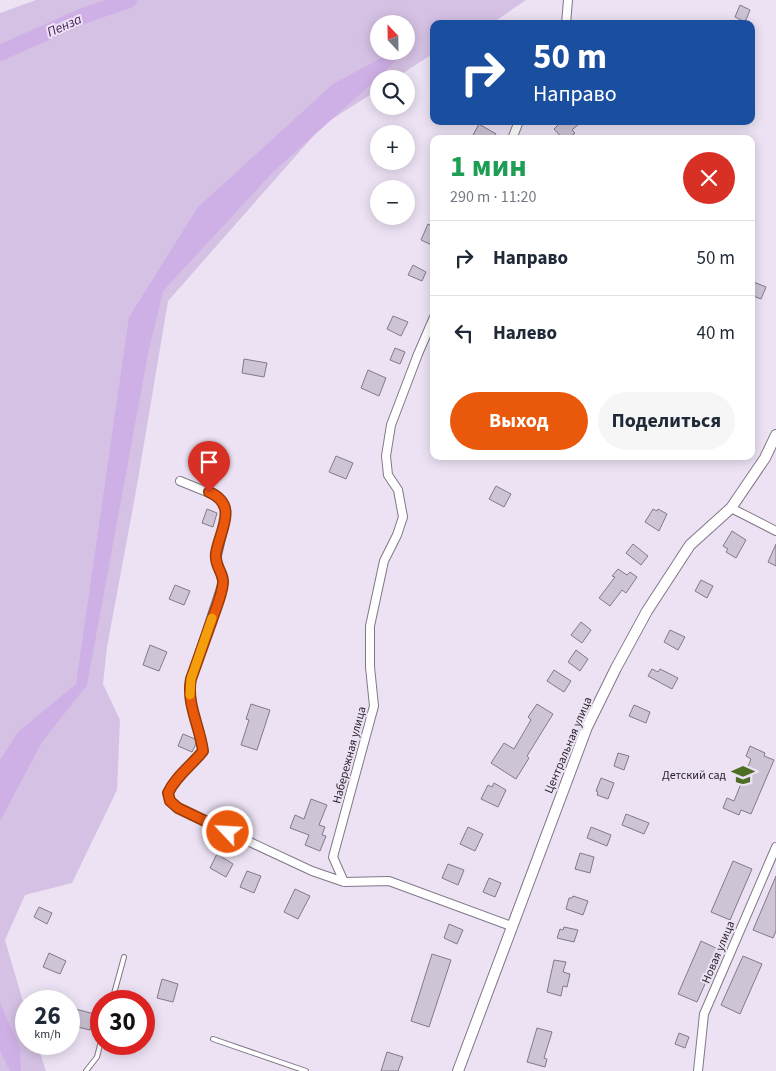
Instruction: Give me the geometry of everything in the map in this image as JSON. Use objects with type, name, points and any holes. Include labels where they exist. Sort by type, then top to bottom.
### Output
[{"type":"street","points":[[566,20],[568,0]]},
{"type":"street","name":"Набережная улица","points":[[344,882],[334,857],[374,706],[370,667],[370,626],[384,561],[397,535],[403,517],[398,490],[388,475],[386,456],[391,425],[430,326]]},
{"type":"street","name":"Центральная улица","points":[[458,1071],[587,727],[616,668],[647,611],[690,545],[731,508],[765,458],[776,435]]},
{"type":"street","points":[[180,481],[217,496],[226,509],[226,517],[216,560],[223,582],[189,689],[203,751],[193,764],[171,785],[168,793],[170,801],[178,808],[312,871],[344,882],[389,881],[511,926]]},
{"type":"street","points":[[731,508],[776,530]]},
{"type":"street","name":"Новая улица","points":[[698,1071],[704,1014],[776,847]]},
{"type":"lane","points":[[115,990],[124,958]]},
{"type":"lane","points":[[213,1038],[306,1071]]},
{"type":"lane","points":[[86,1071],[97,1055]]},
{"type":"shaded area","points":[[36,0],[526,0],[497,20],[430,20],[430,56],[408,70],[370,70],[370,95],[323,125],[168,301],[107,647],[103,684],[120,720],[117,790],[72,883],[25,895],[5,940],[20,990],[15,990],[15,1055],[41,1055],[46,1071],[0,1071],[0,13]]},
{"type":"shaded area","points":[[377,60],[397,60],[386,70],[370,70],[370,85],[274,171],[163,291],[148,354],[87,685],[42,742],[0,821],[0,760],[18,732],[76,684],[129,317],[198,207],[333,84]]},
{"type":"shaded area","points":[[0,1003],[15,1037],[15,1055],[20,1055],[21,1071],[10,1071],[0,1051]]},
{"type":"building","points":[[740,5],[750,10],[746,20],[735,17]]},
{"type":"building","points":[[478,125],[496,134],[495,135],[473,135]]},
{"type":"building","points":[[558,125],[578,125],[572,130],[575,133],[573,135],[559,135],[554,129]]},
{"type":"building","points":[[428,224],[430,225],[430,244],[421,240]]},
{"type":"building","points":[[413,265],[426,272],[422,281],[408,275]]},
{"type":"building","points":[[755,283],[766,287],[761,299],[755,297]]},
{"type":"building","points":[[393,316],[408,322],[401,336],[387,329]]},
{"type":"building","points":[[395,348],[405,352],[400,364],[390,360]]},
{"type":"building","points":[[244,359],[267,363],[264,377],[242,373]]},
{"type":"building","points":[[368,370],[386,378],[379,396],[361,388]]},
{"type":"building","points":[[336,456],[353,463],[346,479],[329,472]]},
{"type":"building","points":[[496,486],[511,494],[504,507],[489,499]]},
{"type":"building","points":[[207,509],[217,513],[213,527],[202,523]]},
{"type":"building","points":[[653,509],[657,511],[658,509],[667,514],[659,531],[645,522]]},
{"type":"building","points":[[732,531],[746,540],[736,558],[726,552],[728,549],[723,546]]},
{"type":"building","points":[[633,544],[648,556],[641,565],[626,553]]},
{"type":"building","points":[[776,544],[776,566],[768,562]]},
{"type":"building","points":[[618,569],[627,575],[630,572],[637,577],[626,593],[622,590],[610,606],[599,598],[615,577],[612,576]]},
{"type":"building","points":[[701,580],[713,586],[707,598],[695,591]]},
{"type":"building","points":[[175,585],[190,591],[184,605],[169,599]]},
{"type":"building","points":[[581,622],[591,630],[582,643],[571,635]]},
{"type":"building","points":[[670,630],[685,637],[678,650],[664,642]]},
{"type":"building","points":[[150,645],[167,652],[159,671],[143,665]]},
{"type":"building","points":[[576,650],[588,659],[580,671],[568,662]]},
{"type":"building","points":[[652,669],[658,672],[660,669],[678,678],[672,689],[648,676]]},
{"type":"building","points":[[554,670],[571,681],[564,692],[547,681]]},
{"type":"building","points":[[251,704],[270,710],[257,750],[241,745],[249,720],[246,719]]},
{"type":"building","points":[[537,704],[553,714],[527,756],[529,758],[516,779],[491,763],[504,743],[514,749],[531,720],[528,717]]},
{"type":"building","points":[[634,705],[650,712],[646,723],[629,716]]},
{"type":"building","points":[[183,734],[195,739],[196,744],[192,752],[178,746]]},
{"type":"building","points":[[750,746],[765,753],[764,756],[774,760],[751,814],[741,810],[739,815],[723,808],[727,798],[734,801],[751,759],[746,756]]},
{"type":"building","points":[[618,753],[629,756],[624,770],[614,766]]},
{"type":"building","points":[[601,778],[614,783],[608,799],[597,795],[598,792],[596,791]]},
{"type":"building","points":[[494,783],[506,790],[498,807],[481,799],[488,785],[492,787]]},
{"type":"building","points":[[311,799],[327,805],[319,825],[325,827],[322,835],[326,836],[320,851],[305,845],[309,835],[290,828],[295,815],[304,819]]},
{"type":"building","points":[[626,814],[649,823],[644,834],[622,825]]},
{"type":"building","points":[[468,827],[483,834],[475,851],[460,844]]},
{"type":"building","points":[[591,827],[611,835],[607,846],[587,838]]},
{"type":"building","points":[[580,853],[594,857],[590,873],[575,869]]},
{"type":"building","points":[[217,854],[233,864],[226,877],[210,868]]},
{"type":"building","points":[[733,861],[752,869],[730,920],[711,912]]},
{"type":"building","points":[[448,864],[464,870],[458,885],[442,878]]},
{"type":"building","points":[[247,871],[261,876],[254,893],[240,887]]},
{"type":"building","points":[[776,876],[776,931],[773,938],[753,930]]},
{"type":"building","points":[[489,878],[501,883],[495,897],[483,892]]},
{"type":"building","points":[[295,889],[310,896],[298,919],[284,912]]},
{"type":"building","points":[[573,896],[588,901],[583,915],[566,909],[569,898]]},
{"type":"building","points":[[39,907],[52,913],[47,924],[34,917]]},
{"type":"building","points":[[449,924],[463,930],[457,944],[444,938]]},
{"type":"building","points":[[564,927],[578,930],[574,942],[557,938],[560,929],[563,930]]},
{"type":"building","points":[[701,941],[720,950],[697,1002],[678,994]]},
{"type":"building","points":[[49,953],[66,961],[60,974],[43,967]]},
{"type":"building","points":[[432,954],[451,960],[429,1027],[411,1021]]},
{"type":"building","points":[[743,956],[762,964],[740,1014],[721,1005]]},
{"type":"building","points":[[554,960],[566,962],[563,972],[570,974],[567,987],[563,986],[561,996],[547,992]]},
{"type":"building","points":[[162,979],[178,984],[173,1002],[157,998]]},
{"type":"building","points":[[80,1010],[90,1013],[90,1030],[80,1028]]},
{"type":"building","points":[[537,1028],[552,1032],[544,1058],[547,1059],[545,1067],[527,1062]]},
{"type":"building","points":[[679,1033],[689,1037],[685,1048],[675,1044]]},
{"type":"building","points":[[387,1052],[403,1057],[398,1071],[381,1071]]},
{"type":"waterway","name":"Пенза","points":[[0,53],[83,16],[129,0]]},
{"type":"slow traffic","points":[[190,695],[191,679],[212,618]]},
{"type":"place","name":"Детский сад","points":[[743,775]]},
{"type":"route","points":[[209,492],[222,501],[226,509],[226,517],[216,560],[223,582],[189,689],[203,751],[193,764],[171,785],[168,793],[170,801],[178,808],[228,832]]}]
